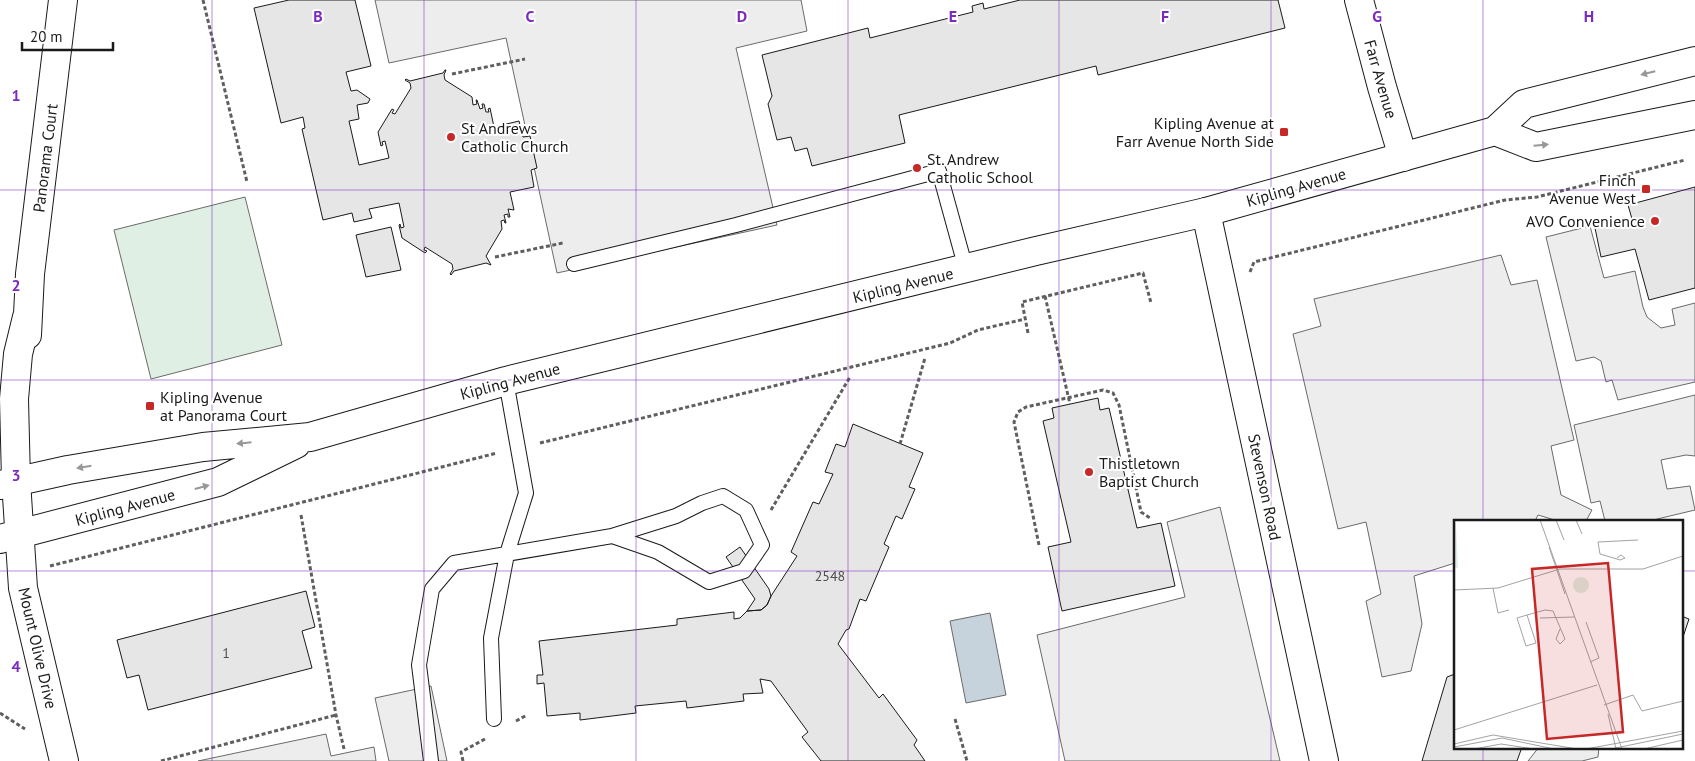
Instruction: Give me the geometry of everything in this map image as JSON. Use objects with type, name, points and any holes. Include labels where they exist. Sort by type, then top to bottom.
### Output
[{"type":"main road","name":"Panorama Court","points":[[8,483],[22,404],[26,367],[27,317],[63,0]]},
{"type":"main road","name":"Farr Avenue","points":[[1359,0],[1403,157]]},
{"type":"main road","name":"Kipling Avenue","points":[[8,483],[68,470],[203,448],[310,437],[506,381],[1036,251],[1206,212],[1496,131],[1524,104],[1695,61]]},
{"type":"main road","points":[[1496,131],[1536,147],[1695,115]]},
{"type":"main road","name":"Stevenson Road","points":[[1206,212],[1324,761]]},
{"type":"main road","name":"Kipling Avenue","points":[[9,536],[218,482],[310,437]]},
{"type":"main road","points":[[8,483],[9,536]]},
{"type":"main road","name":"Mount Olive Drive","points":[[9,536],[64,761]]},
{"type":"lane","points":[[574,264],[736,225],[940,171],[966,269]]},
{"type":"lane","points":[[494,719],[491,638],[507,554],[526,493],[506,381]]},
{"type":"lane","points":[[431,761],[419,665],[432,589],[454,563],[612,536],[676,516],[702,503],[722,496],[746,510],[762,545],[744,571],[709,582],[658,552],[612,536]]},
{"type":"path","points":[[203,0],[247,182]]},
{"type":"path","points":[[452,74],[525,59]]},
{"type":"path","points":[[1248,278],[1254,262],[1505,200],[1537,197],[1686,160]]},
{"type":"path","points":[[495,257],[569,242]]},
{"type":"path","points":[[1028,333],[1022,302],[1045,296],[1143,273],[1151,303]]},
{"type":"path","points":[[1045,296],[1070,404]]},
{"type":"path","points":[[900,444],[925,358]]},
{"type":"path","points":[[757,534],[850,377]]},
{"type":"path","points":[[1039,544],[1014,422],[1018,412],[1026,407],[1068,397],[1103,390],[1113,393],[1118,405],[1141,512],[1150,518]]},
{"type":"path","points":[[302,515],[336,715],[344,749]]},
{"type":"path","points":[[161,761],[336,715]]},
{"type":"path","points":[[955,719],[967,761]]},
{"type":"green space","points":[[245,197],[282,345],[151,379],[114,230]]},
{"type":"shaded area","points":[[375,0],[801,0],[807,31],[736,48],[777,225],[557,273],[506,38],[389,63]]},
{"type":"shaded area","points":[[1590,226],[1604,278],[1635,271],[1647,317],[1661,328],[1675,325],[1672,309],[1695,303],[1695,382],[1618,400],[1612,380],[1606,382],[1601,361],[1594,357],[1576,361],[1546,237]]},
{"type":"shaded area","points":[[1501,255],[1511,285],[1537,280],[1574,440],[1551,446],[1561,495],[1592,510],[1587,520],[1555,520],[1538,515],[1536,520],[1454,520],[1454,563],[1414,576],[1422,624],[1411,671],[1382,677],[1366,601],[1381,594],[1366,522],[1338,529],[1293,334],[1321,326],[1314,299]]},
{"type":"shaded area","points":[[1695,395],[1695,456],[1686,455],[1661,460],[1667,489],[1690,486],[1695,510],[1653,520],[1605,520],[1600,501],[1591,503],[1574,425]]},
{"type":"shaded area","points":[[1220,507],[1280,761],[1065,761],[1037,635],[1185,597],[1167,522]]},
{"type":"shaded area","points":[[990,613],[1006,695],[966,703],[950,621]]},
{"type":"shaded area","points":[[431,686],[447,761],[389,761],[375,698]]},
{"type":"shaded area","points":[[326,734],[331,756],[374,747],[376,761],[198,761]]},
{"type":"shaded area","points":[[1538,748],[1599,748],[1598,757],[1582,761],[1528,761]]},
{"type":"building","name":"St Andrews Catholic Church","points":[[289,0],[355,0],[371,66],[346,72],[351,91],[357,90],[370,99],[368,103],[357,105],[359,119],[349,121],[359,165],[389,158],[385,141],[382,142],[383,145],[381,146],[378,132],[392,109],[394,110],[392,113],[395,114],[411,88],[410,83],[406,79],[410,81],[443,73],[446,70],[445,80],[472,97],[473,105],[477,104],[477,100],[480,109],[483,108],[482,104],[484,104],[486,112],[489,112],[488,109],[490,108],[494,127],[519,121],[523,137],[530,136],[537,168],[531,170],[534,187],[510,192],[514,210],[508,209],[510,217],[508,217],[508,214],[504,215],[506,223],[504,220],[501,221],[502,229],[486,256],[491,265],[486,263],[454,271],[451,275],[452,264],[425,247],[424,250],[427,251],[425,253],[402,238],[399,225],[401,228],[404,227],[399,203],[369,209],[372,218],[354,222],[352,213],[323,220],[302,129],[305,128],[303,117],[281,123],[254,8]]},
{"type":"building","points":[[1020,0],[1278,0],[1285,28],[1098,75],[1096,66],[899,115],[905,143],[812,166],[807,148],[795,151],[791,137],[777,140],[768,104],[772,96],[762,55],[868,28],[870,38],[973,12],[972,6],[983,3],[984,9]]},
{"type":"building","points":[[1695,187],[1695,288],[1649,300],[1635,249],[1601,257],[1595,228],[1632,219],[1628,205]]},
{"type":"building","points":[[391,227],[401,270],[366,277],[356,235]]},
{"type":"building","name":"Thistletown Baptist Church","points":[[1098,398],[1100,410],[1109,408],[1137,528],[1161,523],[1175,586],[1062,611],[1048,547],[1071,542],[1043,421],[1054,418],[1052,408]]},
{"type":"building","points":[[853,424],[923,453],[909,487],[915,489],[902,519],[896,516],[884,544],[889,547],[866,601],[860,599],[849,629],[846,630],[838,644],[879,698],[883,694],[917,740],[914,745],[925,761],[821,761],[802,737],[808,732],[771,681],[760,679],[763,693],[743,694],[744,701],[687,708],[686,701],[635,706],[636,713],[580,720],[580,713],[547,716],[544,683],[537,684],[537,675],[543,675],[539,641],[677,625],[677,619],[734,612],[734,619],[740,618],[747,611],[761,610],[767,605],[797,556],[791,552],[813,502],[819,504],[833,474],[825,472],[836,444],[845,447]]},
{"type":"building","points":[[740,547],[769,589],[771,596],[767,605],[761,610],[747,611],[755,599],[726,557]]},
{"type":"building","points":[[306,591],[315,627],[302,631],[312,668],[148,710],[139,675],[127,678],[117,640]]},
{"type":"building","points":[[1682,616],[1689,619],[1682,640]]},
{"type":"building","points":[[1454,674],[1454,748],[1522,748],[1517,761],[1422,761],[1447,677]]},
{"type":"place","name":"Kipling Avenue at Farr Avenue North Side","points":[[1284,132]]},
{"type":"place","name":"St Andrews Catholic Church","points":[[451,137]]},
{"type":"place","name":"St. Andrew Catholic School","points":[[917,168]]},
{"type":"place","name":"Finch Avenue West","points":[[1646,189]]},
{"type":"place","name":"AVO Convenience","points":[[1655,221]]},
{"type":"place","name":"Kipling Avenue at Panorama Court","points":[[150,406]]},
{"type":"place","name":"Thistletown Baptist Church","points":[[1089,472]]}]
